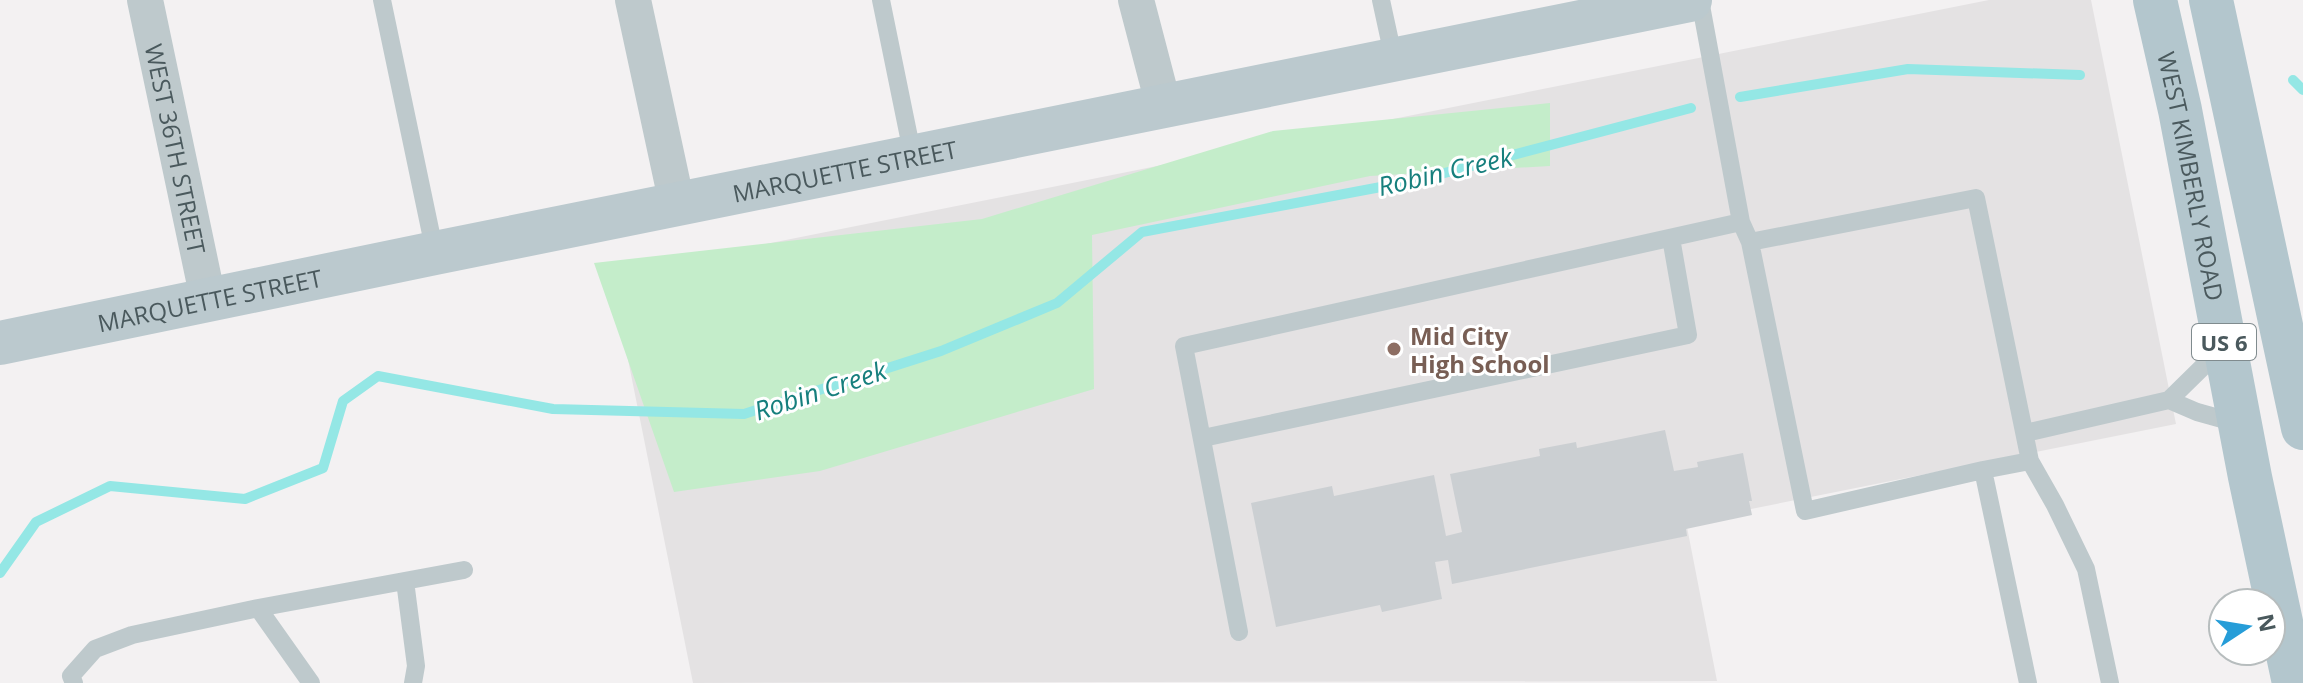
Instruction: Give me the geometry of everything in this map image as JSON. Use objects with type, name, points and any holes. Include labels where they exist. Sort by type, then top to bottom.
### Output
[{"type":"main road","name":"MARQUETTE STREET","points":[[0,343],[1394,61],[1642,5],[1690,0]]},
{"type":"main road","name":"WEST KIMBERLY ROAD","points":[[2155,0],[2180,110],[2240,424],[2294,683]]},
{"type":"main road","name":"US 6","points":[[2211,0],[2303,428]]},
{"type":"street","name":"WEST 36TH STREET","points":[[145,0],[208,299]]},
{"type":"street","points":[[633,0],[677,204]]},
{"type":"street","points":[[1136,0],[1164,107]]},
{"type":"lane","points":[[382,0],[435,253]]},
{"type":"lane","points":[[881,0],[913,157]]},
{"type":"lane","points":[[1381,0],[1394,61]]},
{"type":"lane","points":[[1700,0],[1741,222],[1750,242],[1805,511],[2030,461]]},
{"type":"lane","points":[[1750,242],[1976,198],[2030,461],[2086,569],[2110,683]]},
{"type":"lane","points":[[1239,632],[1184,346],[1741,222]]},
{"type":"lane","points":[[1203,438],[1688,335],[1671,238]]},
{"type":"lane","points":[[2025,433],[2169,400],[2225,345]]},
{"type":"lane","points":[[2169,400],[2197,412],[2240,424]]},
{"type":"lane","points":[[1983,470],[2028,683]]},
{"type":"lane","points":[[69,681],[95,649],[132,635],[464,570]]},
{"type":"lane","points":[[405,581],[416,666],[413,683]]},
{"type":"lane","points":[[258,608],[311,683]]},
{"type":"shaded area","name":"Mid City High School","points":[[1989,0],[2091,0],[2176,424],[1686,522],[1717,681],[693,683],[611,275]]},
{"type":"green space","points":[[1550,103],[1550,166],[1370,176],[1092,235],[1094,389],[820,471],[674,492],[594,263],[982,219],[1273,131]]},
{"type":"building","points":[[1665,430],[1674,471],[1698,467],[1697,462],[1743,453],[1752,515],[1686,529],[1687,536],[1452,584],[1448,560],[1435,562],[1442,599],[1382,612],[1380,605],[1276,627],[1251,503],[1332,486],[1334,496],[1434,475],[1446,536],[1462,532],[1450,474],[1540,456],[1539,449],[1576,442],[1577,448]]},
{"type":"waterway","name":"Robin Creek","points":[[1740,97],[1908,69],[2080,75]]},
{"type":"waterway","name":"Robin Creek","points":[[2293,80],[2303,90]]},
{"type":"waterway","name":"Robin Creek","points":[[0,573],[36,522],[110,486],[245,499],[323,468],[343,401],[378,376],[553,409],[744,414],[941,351],[1057,303],[1142,232],[1418,180],[1691,108]]},
{"type":"place","name":"Mid City High School","points":[[1394,349]]}]
